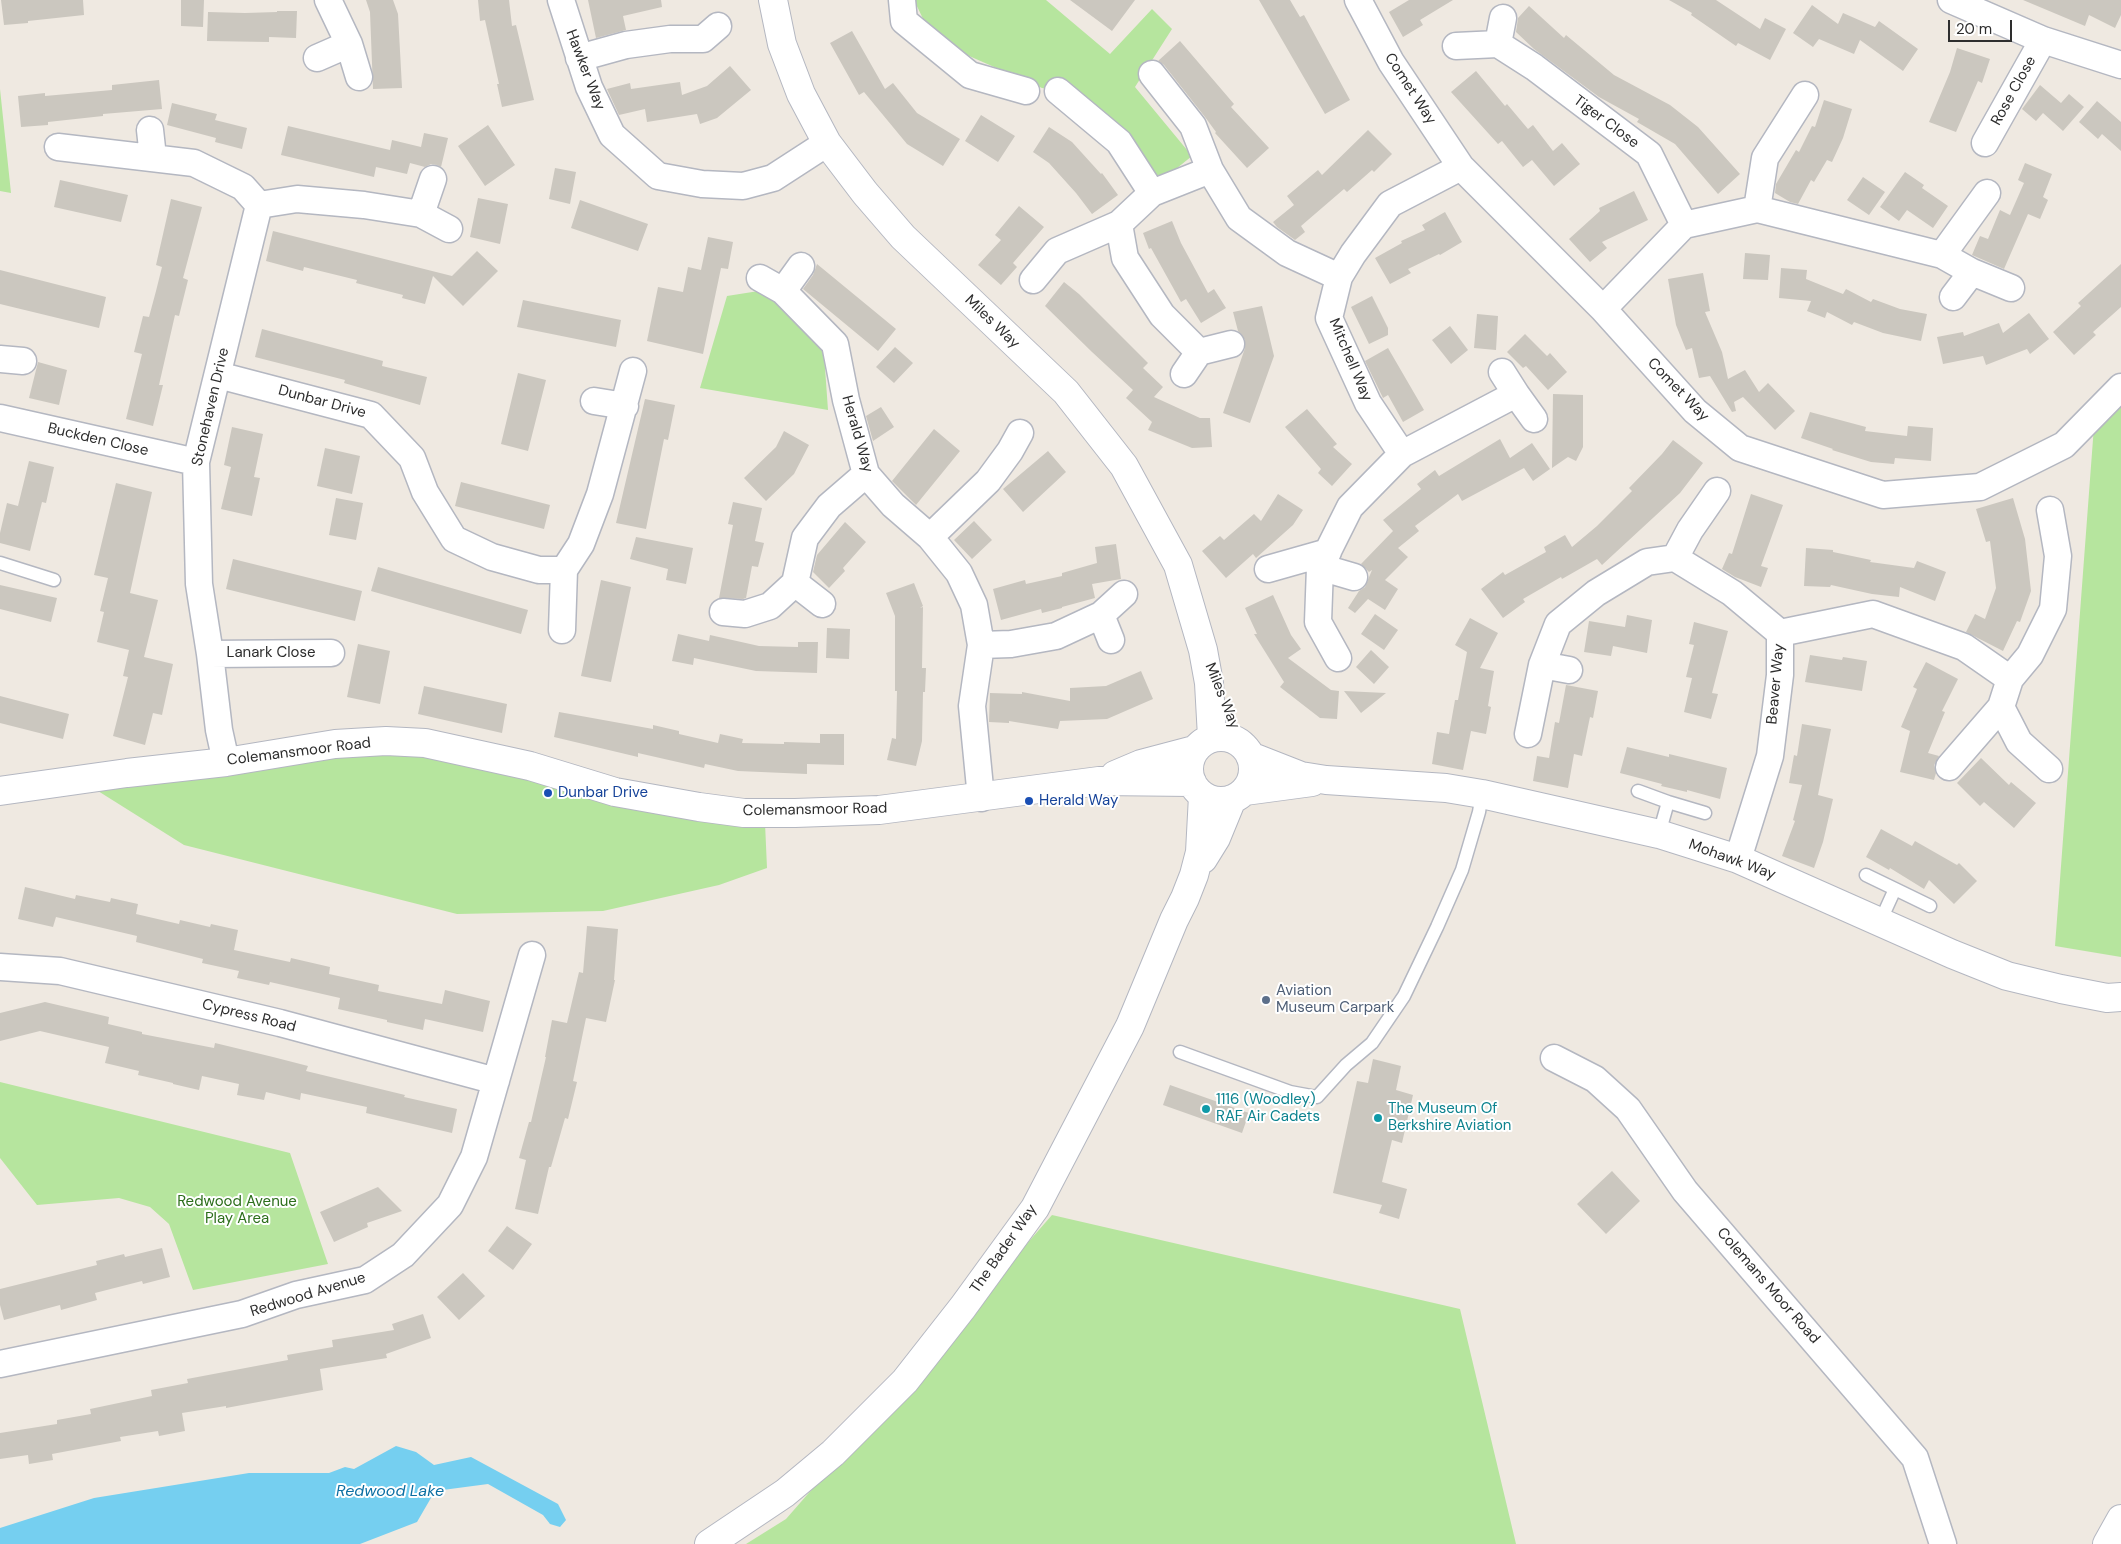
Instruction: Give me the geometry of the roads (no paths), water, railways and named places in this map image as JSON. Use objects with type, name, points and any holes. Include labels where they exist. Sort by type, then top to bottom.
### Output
[{"type":"street","points":[[328,0],[350,44],[359,77]]},
{"type":"street","name":"Hawker Way","points":[[561,0],[589,87],[612,135],[658,176],[702,184],[744,186],[773,178],[827,143]]},
{"type":"street","name":"Miles Way","points":[[772,0],[782,44],[788,60],[802,94],[827,143],[902,237],[1066,392],[1124,466],[1178,565],[1203,650],[1210,683],[1203,744]]},
{"type":"street","points":[[902,0],[904,21],[964,84],[1026,91]]},
{"type":"street","name":"Comet Way","points":[[1358,0],[1391,62],[1461,167],[1603,309],[1696,411],[1740,448],[1883,494],[1980,487],[2064,445],[2121,387]]},
{"type":"street","name":"Rose Close","points":[[1951,0],[2043,40],[2121,65]]},
{"type":"street","points":[[1456,46],[1498,44],[1503,18]]},
{"type":"street","points":[[579,58],[626,45],[670,39],[710,40]]},
{"type":"street","name":"Rose Close","points":[[1985,143],[2043,40]]},
{"type":"street","points":[[317,58],[350,44]]},
{"type":"street","name":"Tiger Close","points":[[1498,44],[1534,67],[1649,154],[1684,225]]},
{"type":"street","points":[[1152,74],[1192,126],[1210,170],[1239,218],[1287,253],[1339,277]]},
{"type":"street","points":[[1058,91],[1119,142],[1152,193]]},
{"type":"street","points":[[1757,209],[1764,158],[1805,96]]},
{"type":"street","points":[[150,130],[153,157]]},
{"type":"street","points":[[58,147],[194,163],[243,188],[259,205],[297,199],[364,205],[421,214],[450,229]]},
{"type":"street","name":"Mitchell Way","points":[[1402,454],[1368,403],[1328,318],[1339,277],[1353,254],[1390,204],[1461,167]]},
{"type":"street","points":[[1033,280],[1057,251],[1119,224],[1152,193],[1210,170]]},
{"type":"street","points":[[421,214],[433,178]]},
{"type":"street","points":[[1942,255],[1987,194]]},
{"type":"street","name":"Stonehaven Drive","points":[[226,762],[219,730],[199,584],[196,462],[212,390],[218,375],[259,205]]},
{"type":"street","points":[[1603,309],[1684,225],[1757,209],[1942,255],[1972,272],[2011,288]]},
{"type":"street","points":[[1119,224],[1125,258],[1162,315],[1199,352]]},
{"type":"street","points":[[783,291],[801,266]]},
{"type":"street","points":[[1953,297],[1972,272]]},
{"type":"street","name":"Herald Way","points":[[760,278],[783,291],[835,344],[846,400],[866,474],[893,505],[930,537],[959,572],[974,606],[981,645],[972,706],[982,798]]},
{"type":"street","points":[[1184,374],[1199,352],[1231,344]]},
{"type":"street","points":[[562,630],[564,570],[581,544],[600,494],[633,371]]},
{"type":"street","points":[[1502,372],[1534,419]]},
{"type":"street","name":"Dunbar Drive","points":[[218,375],[371,415],[412,458],[425,492],[454,539],[492,557],[539,570],[564,570]]},
{"type":"street","points":[[1338,658],[1318,622],[1324,560],[1350,507],[1402,454],[1516,394]]},
{"type":"street","points":[[594,401],[625,406]]},
{"type":"street","name":"Buckden Close","points":[[0,418],[196,462]]},
{"type":"street","points":[[930,537],[988,481],[1010,451],[1020,433]]},
{"type":"street","points":[[723,612],[745,614],[770,606],[795,583],[805,538],[829,506],[866,474]]},
{"type":"street","points":[[1528,734],[1542,664],[1558,624],[1596,593],[1647,562],[1675,558],[1690,530],[1716,492]]},
{"type":"street","points":[[1948,767],[2001,707],[2010,680],[2030,656],[2053,609],[2058,556],[2050,510]]},
{"type":"street","name":"Beaver Way","points":[[1675,558],[1732,593],[1780,633],[1780,675],[1770,756],[1738,860]]},
{"type":"street","points":[[1268,569],[1324,560],[1354,577]]},
{"type":"street","points":[[795,583],[822,604]]},
{"type":"street","points":[[981,645],[1011,644],[1056,636],[1101,615],[1124,594]]},
{"type":"street","points":[[1780,633],[1873,614],[1964,648],[2010,680]]},
{"type":"street","points":[[1101,615],[1111,640]]},
{"type":"street","name":"Miles Way","points":[[1203,650],[1245,749]]},
{"type":"street","name":"Lanark Close","points":[[210,654],[331,653]]},
{"type":"street","points":[[1542,664],[1569,670]]},
{"type":"street","points":[[2001,707],[2019,742],[2049,769]]},
{"type":"street","points":[[1230,738],[1245,749],[1253,772],[1250,781],[1238,795],[1225,801],[1214,800],[1197,789],[1189,771],[1190,760],[1203,744],[1230,738]]},
{"type":"street","name":"Colemansmoor Road","points":[[0,791],[127,773],[226,762],[335,744],[386,742],[425,743],[530,766],[615,792],[744,813],[795,814],[879,810],[982,798],[1100,781],[1197,789]]},
{"type":"street","name":"Colemansmoor Road","points":[[1100,781],[1141,764],[1203,744]]},
{"type":"street","name":"Mohawk Way","points":[[1245,749],[1300,776],[1326,780],[1446,788],[1482,794],[1659,834],[1738,860],[1952,954],[2008,976],[2107,998],[2121,997]]},
{"type":"street","name":"Mohawk Way","points":[[1238,795],[1326,780]]},
{"type":"street","name":"The Bader Way","points":[[1194,875],[1200,852],[1197,789]]},
{"type":"street","name":"The Bader Way","points":[[710,1544],[734,1530],[785,1493],[833,1453],[905,1381],[980,1284],[1035,1208],[1130,1026],[1194,875],[1238,795]]},
{"type":"street","name":"Redwood Avenue","points":[[0,1364],[242,1314],[296,1295],[365,1280],[403,1255],[450,1205],[474,1158],[532,956]]},
{"type":"street","name":"Cypress Road","points":[[0,967],[60,971],[280,1023],[496,1081]]},
{"type":"street","name":"Colemans Moor Road","points":[[1554,1058],[1595,1079],[1628,1109],[1685,1191],[1915,1458],[1943,1544]]},
{"type":"street","points":[[2107,1544],[2121,1519]]},
{"type":"lane","points":[[0,563],[54,580]]},
{"type":"lane","points":[[1638,791],[1705,813]]},
{"type":"lane","points":[[1180,1052],[1290,1092],[1317,1097],[1346,1065],[1372,1043],[1404,996],[1437,928],[1462,870],[1480,812],[1482,794]]},
{"type":"lane","points":[[1659,834],[1668,802]]},
{"type":"lane","points":[[1866,875],[1930,906]]},
{"type":"lane","points":[[1880,922],[1895,890]]},
{"type":"water","name":"Redwood Lake","points":[[396,1446],[416,1452],[434,1465],[471,1457],[558,1504],[566,1520],[560,1527],[550,1524],[543,1515],[488,1484],[435,1491],[417,1522],[360,1544],[0,1544],[0,1528],[94,1498],[249,1473],[329,1473],[345,1467],[354,1469]]},
{"type":"place","name":"Dunbar Drive","points":[[548,793]]},
{"type":"place","name":"Herald Way","points":[[1029,801]]},
{"type":"place","name":"Aviation Museum Carpark","points":[[1266,1000]]},
{"type":"place","name":"1116 (Woodley) RAF Air Cadets","points":[[1206,1109]]},
{"type":"place","name":"The Museum Of Berkshire Aviation","points":[[1378,1118]]},
{"type":"park label","name":"Redwood Avenue Play Area","points":[[237,1210]]}]
